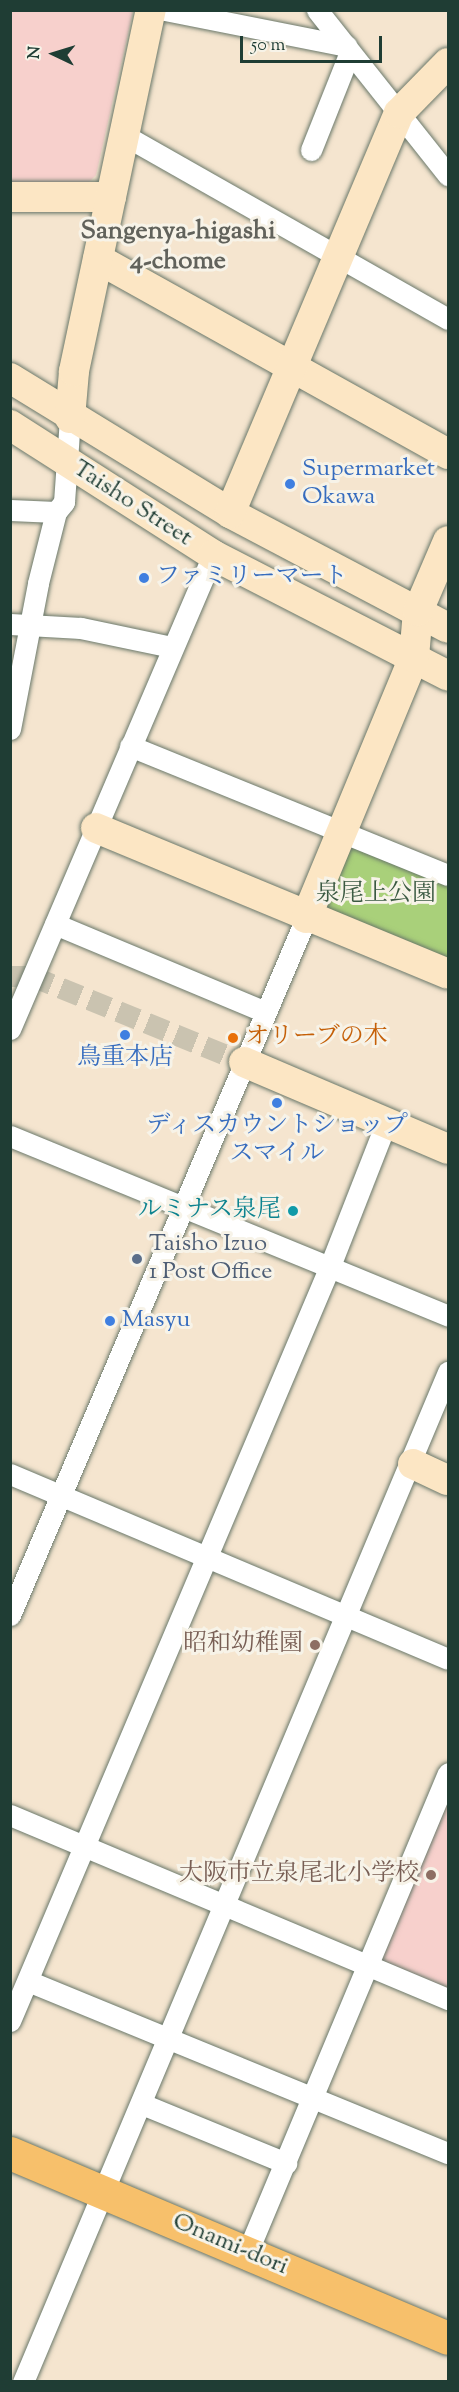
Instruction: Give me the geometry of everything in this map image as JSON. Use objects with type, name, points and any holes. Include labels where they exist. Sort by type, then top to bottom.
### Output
[{"type":"main road","name":"Onami-dori","points":[[10,2153],[448,2338]]},
{"type":"street","points":[[10,729],[20,625],[56,512],[64,502],[74,371],[151,10]]},
{"type":"street","points":[[165,10],[348,49]]},
{"type":"street","points":[[317,10],[448,175]]},
{"type":"street","points":[[311,150],[348,49]]},
{"type":"street","points":[[230,513],[399,113],[448,63]]},
{"type":"street","points":[[124,135],[339,255],[448,319]]},
{"type":"street","points":[[10,197],[111,198]]},
{"type":"street","points":[[98,259],[448,454]]},
{"type":"street","name":"Taisho Street","points":[[10,378],[70,418],[230,513],[448,628]]},
{"type":"street","name":"Taisho Street","points":[[10,425],[213,555],[448,676]]},
{"type":"street","points":[[10,510],[56,512]]},
{"type":"street","points":[[10,1615],[182,1204],[306,918],[414,657],[418,611],[448,541]]},
{"type":"street","points":[[10,1029],[213,555]]},
{"type":"street","points":[[20,625],[81,628],[172,647]]},
{"type":"street","points":[[130,746],[448,875]]},
{"type":"street","points":[[96,828],[306,918],[448,974]]},
{"type":"street","points":[[55,924],[265,1012]]},
{"type":"street","points":[[244,1062],[448,1149]]},
{"type":"street","points":[[10,2021],[330,1266],[386,1123]]},
{"type":"street","points":[[10,1136],[182,1204],[448,1316]]},
{"type":"street","points":[[23,2382],[347,1614],[413,1464],[448,1372]]},
{"type":"street","points":[[413,1464],[448,1480]]},
{"type":"street","points":[[10,1474],[347,1614],[448,1659]]},
{"type":"street","points":[[247,2253],[448,1773]]},
{"type":"street","points":[[10,1815],[224,1908],[448,1999]]},
{"type":"street","points":[[28,1981],[170,2037],[448,2153]]},
{"type":"street","points":[[142,2104],[285,2163]]},
{"type":"shaded area","points":[[10,11],[133,11],[96,175],[86,185],[11,186]]},
{"type":"shaded area","name":"大阪市立泉尾北小学校","points":[[448,1790],[448,1989],[377,1960]]},
{"type":"green space","name":"泉尾上公園","points":[[354,847],[448,885],[448,962],[328,915],[324,903],[346,852]]},
{"type":"tunnel","points":[[10,976],[32,976],[244,1062]]},
{"type":"place","name":"Supermarket Okawa","points":[[290,484]]},
{"type":"place","name":"ファミリーマート","points":[[144,578]]},
{"type":"place","name":"鳥重本店","points":[[125,1035]]},
{"type":"place","name":"オリーブの木","points":[[233,1038]]},
{"type":"place","name":"ディスカウントショップ スマイル","points":[[277,1103]]},
{"type":"place","name":"ルミナス泉尾","points":[[293,1211]]},
{"type":"place","name":"Taisho Izuo 1 Post Office","points":[[137,1259]]},
{"type":"place","name":"Masyu","points":[[110,1321]]},
{"type":"place","name":"昭和幼稚園","points":[[315,1645]]},
{"type":"place","name":"大阪市立泉尾北小学校","points":[[431,1875]]},
{"type":"district","name":"Sangenya-higashi 4-chome","points":[[178,247]]}]
